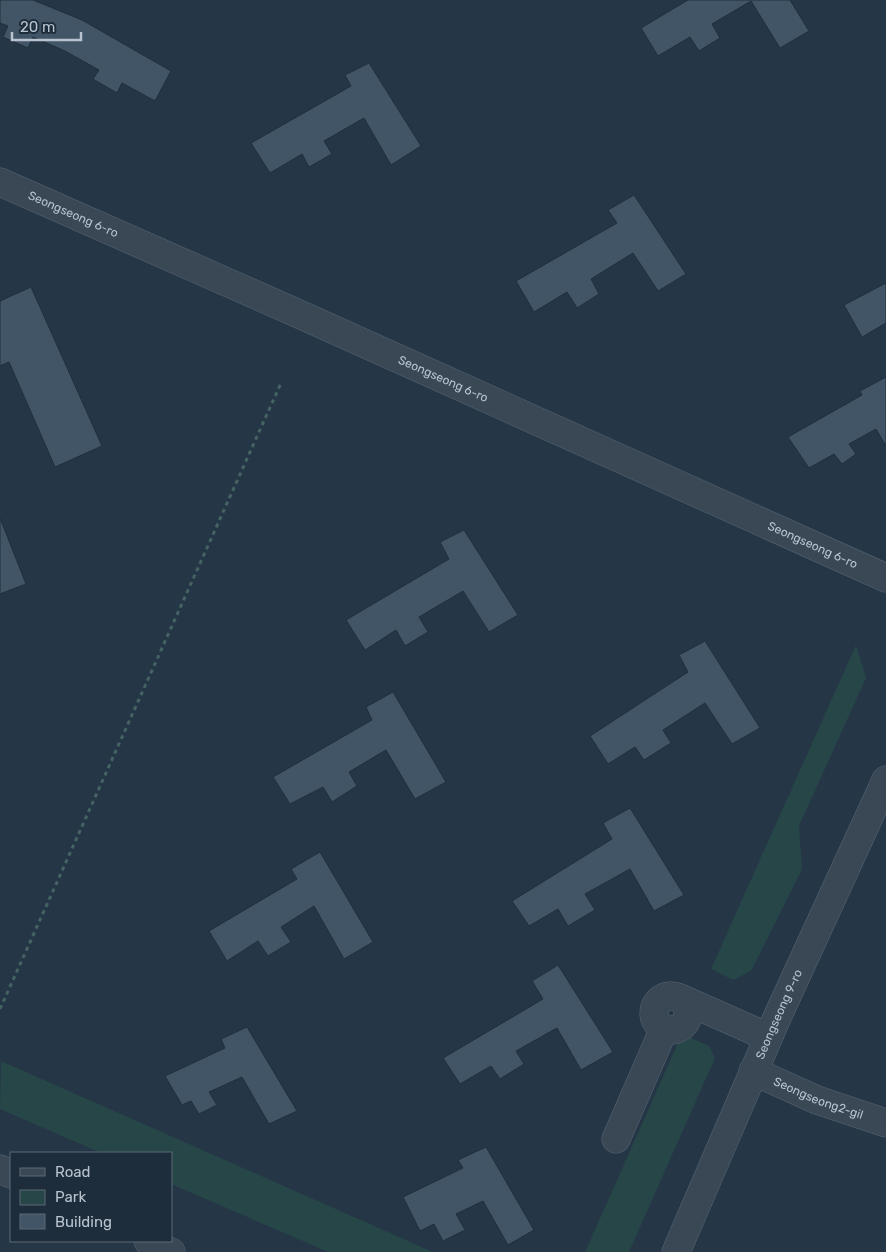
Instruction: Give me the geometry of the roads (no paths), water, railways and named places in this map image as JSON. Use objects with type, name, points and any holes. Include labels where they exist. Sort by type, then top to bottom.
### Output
[{"type":"street","name":"Seongseong 6-ro","points":[[0,182],[886,578]]},
{"type":"street","name":"Seongseong 9-ro","points":[[676,1252],[768,1037],[886,780]]},
{"type":"street","points":[[616,1139],[664,1029],[654,1017],[654,1006],[662,998],[674,996],[680,998],[768,1037]]},
{"type":"street","name":"Seongseong2-gil","points":[[754,1071],[817,1100],[886,1123]]},
{"type":"street","points":[[150,1242],[171,1252]]}]
